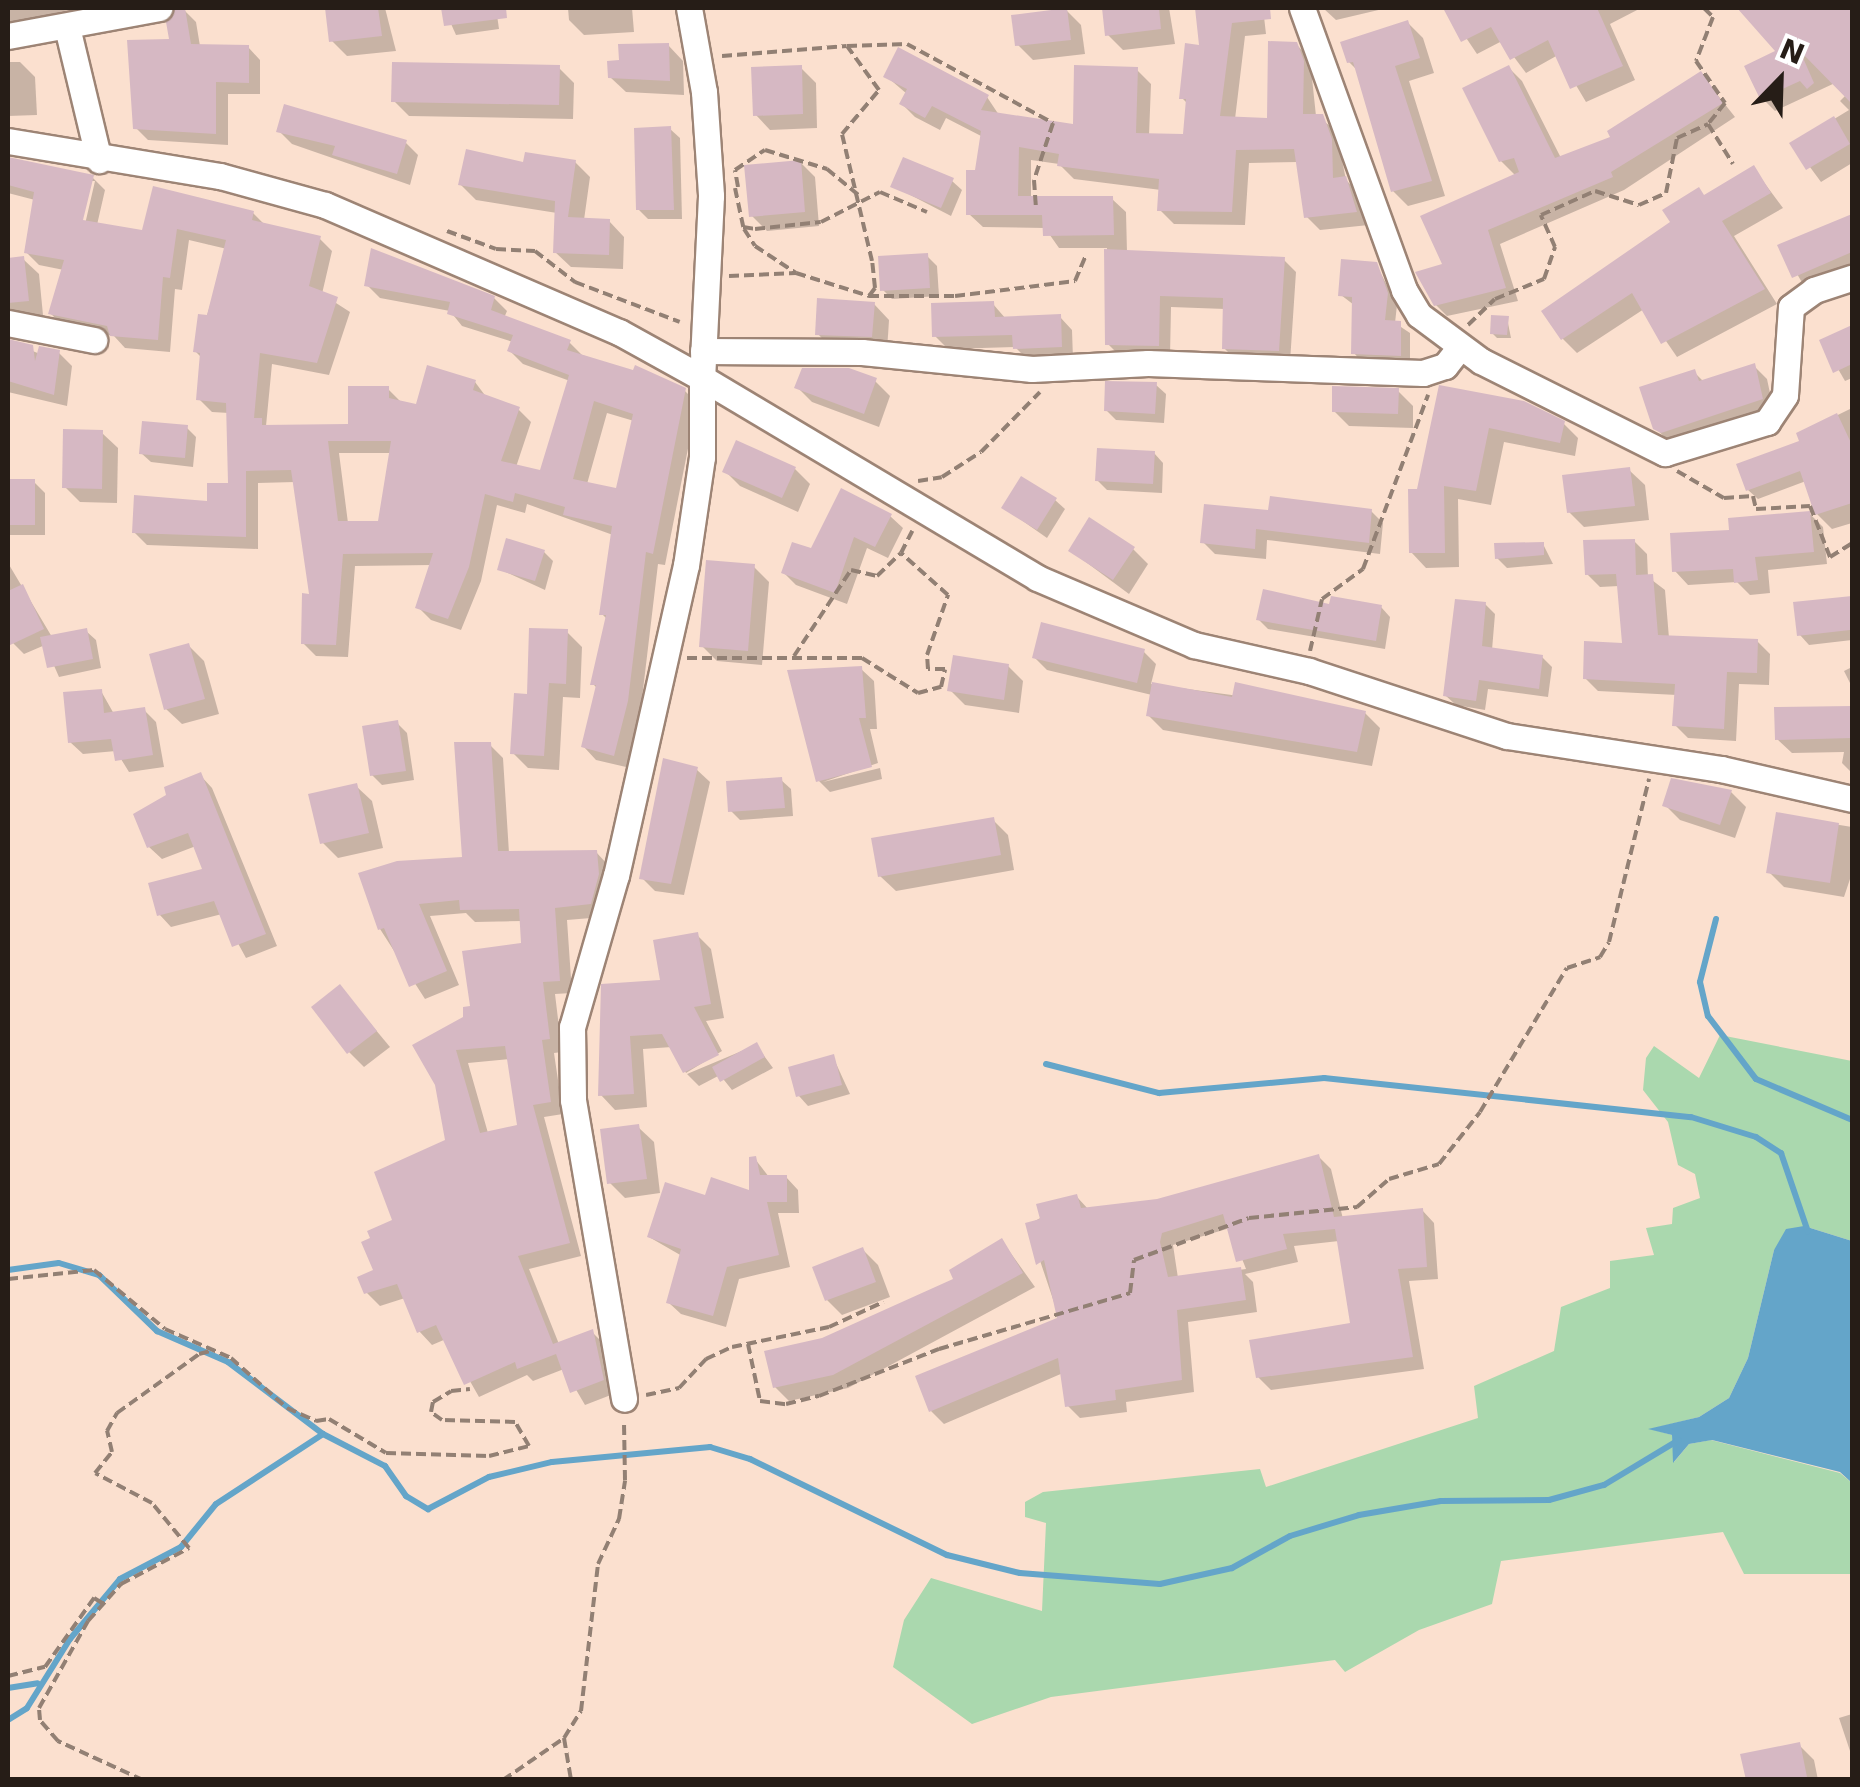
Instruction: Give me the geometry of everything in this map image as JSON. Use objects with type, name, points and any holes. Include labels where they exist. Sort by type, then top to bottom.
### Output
[{"type":"street","points":[[8,36],[158,8]]},
{"type":"street","points":[[624,1399],[573,1100],[572,1044],[579,989],[616,875],[668,652],[702,457],[711,196],[688,8]]},
{"type":"street","points":[[1302,8],[1404,290],[1419,315],[1460,347],[1665,453],[1714,442],[1780,410],[1791,307],[1814,290],[1852,278]]},
{"type":"street","points":[[66,28],[99,160]]},
{"type":"street","points":[[8,141],[99,160],[220,176],[325,204],[619,332],[1074,598],[1194,645],[1309,671],[1507,736],[1654,758],[1852,799]]},
{"type":"street","points":[[8,323],[94,340]]},
{"type":"street","points":[[704,351],[862,352],[998,368],[1148,363],[1435,371],[1460,347]]},
{"type":"path","points":[[1460,347],[1470,318],[1544,279],[1555,248],[1541,216],[1595,191],[1639,205],[1666,193],[1677,138],[1708,124],[1724,103],[1696,61],[1713,17],[1704,8]]},
{"type":"path","points":[[697,57],[907,44],[1053,123],[1034,180],[1036,206]]},
{"type":"path","points":[[846,46],[880,90],[842,134],[861,196],[875,288],[870,296]]},
{"type":"path","points":[[1708,124],[1732,164]]},
{"type":"path","points":[[796,273],[755,246],[743,226],[735,170],[765,150],[827,169],[861,196]]},
{"type":"path","points":[[711,196],[738,187]]},
{"type":"path","points":[[743,226],[807,226],[861,196],[880,192],[927,212]]},
{"type":"path","points":[[706,286],[758,270],[796,273],[870,296],[955,296],[1075,280],[1086,256]]},
{"type":"path","points":[[894,492],[942,477],[980,452],[1069,368]]},
{"type":"path","points":[[1309,671],[1322,598],[1363,569],[1435,371]]},
{"type":"path","points":[[1665,453],[1680,476],[1724,498],[1753,496],[1756,510],[1810,506],[1830,557],[1852,543]]},
{"type":"path","points":[[794,656],[850,570],[877,576],[901,553],[912,530],[907,522]]},
{"type":"path","points":[[668,652],[696,660],[862,658],[918,693],[941,687],[945,668],[928,669],[927,655],[948,595],[901,553]]},
{"type":"path","points":[[748,1344],[760,1401],[786,1404],[820,1396],[939,1349],[1130,1294],[1134,1260],[1249,1218],[1357,1207],[1389,1179],[1439,1164],[1480,1112],[1566,968],[1600,957],[1609,942],[1654,758]]},
{"type":"path","points":[[8,1278],[94,1270],[164,1329],[214,1350],[287,1408],[316,1421],[329,1418],[386,1452],[489,1456],[529,1446],[516,1422],[442,1420],[432,1412],[432,1402],[451,1391],[470,1389]]},
{"type":"path","points":[[503,1780],[564,1738],[587,1690],[598,1564],[619,1519],[624,1399],[679,1388],[706,1359],[748,1344],[828,1327],[883,1302]]},
{"type":"path","points":[[143,1780],[58,1741],[40,1720],[42,1693],[121,1584],[189,1548],[152,1503],[95,1474],[112,1452],[110,1422],[198,1354],[214,1350]]},
{"type":"path","points":[[8,1676],[45,1667],[94,1598],[104,1604]]},
{"type":"path","points":[[564,1738],[571,1780]]},
{"type":"green space","points":[[1720,1035],[1852,1061],[1852,1241],[1804,1226],[1774,1250],[1748,1358],[1729,1398],[1699,1417],[1651,1429],[1672,1435],[1674,1462],[1689,1444],[1711,1440],[1840,1473],[1852,1483],[1852,1574],[1744,1574],[1723,1532],[1501,1561],[1492,1604],[1419,1630],[1345,1672],[1335,1660],[1051,1697],[972,1724],[893,1667],[904,1620],[931,1578],[1042,1611],[1046,1523],[1025,1517],[1025,1502],[1043,1492],[1260,1469],[1266,1487],[1478,1418],[1474,1386],[1554,1351],[1561,1307],[1610,1288],[1610,1261],[1654,1255],[1646,1228],[1672,1224],[1673,1208],[1700,1198],[1695,1174],[1678,1165],[1668,1122],[1643,1090],[1646,1058],[1654,1046],[1699,1078]]},
{"type":"water","points":[[1804,1226],[1852,1241],[1852,1483],[1840,1472],[1712,1440],[1689,1444],[1673,1463],[1672,1435],[1648,1429],[1699,1417],[1729,1398],[1748,1358],[1774,1250],[1786,1229]]},
{"type":"building","points":[[185,8],[191,44],[249,45],[249,83],[216,82],[216,134],[133,129],[127,40],[169,39],[166,22],[175,9]]},
{"type":"building","points":[[325,8],[378,8],[382,36],[329,42]]},
{"type":"building","points":[[441,8],[506,8],[507,18],[444,26]]},
{"type":"building","points":[[1067,8],[1071,40],[1015,46],[1011,15]]},
{"type":"building","points":[[1102,8],[1159,8],[1161,29],[1105,36]]},
{"type":"building","points":[[1195,8],[1270,8],[1271,19],[1232,23],[1220,116],[1267,118],[1268,41],[1297,42],[1304,61],[1303,114],[1323,114],[1332,139],[1333,178],[1346,176],[1357,212],[1304,218],[1294,149],[1236,150],[1232,212],[1157,211],[1159,179],[1057,166],[1059,154],[1019,147],[1018,196],[1113,196],[1114,235],[1043,236],[1042,215],[966,215],[966,170],[975,170],[981,131],[932,106],[925,118],[899,104],[907,89],[883,77],[898,47],[989,95],[981,110],[1073,124],[1074,65],[1138,67],[1136,133],[1183,134],[1186,99],[1179,99],[1185,43],[1199,45]]},
{"type":"building","points":[[1443,8],[1597,8],[1623,66],[1570,89],[1548,40],[1510,60],[1491,27],[1461,42]]},
{"type":"building","points":[[1737,8],[1852,8],[1852,104],[1800,51],[1814,83],[1807,89],[1800,81],[1760,99],[1744,66],[1775,51]]},
{"type":"building","points":[[1408,20],[1420,58],[1395,66],[1432,181],[1391,192],[1353,62],[1347,63],[1340,42]]},
{"type":"building","points":[[669,43],[670,81],[608,78],[607,61],[619,60],[618,44]]},
{"type":"building","points":[[392,62],[560,65],[559,105],[391,102]]},
{"type":"building","points":[[802,65],[803,114],[753,116],[751,67]]},
{"type":"building","points":[[1509,65],[1555,158],[1610,137],[1607,131],[1701,71],[1723,103],[1611,172],[1613,177],[1488,230],[1506,288],[1434,306],[1415,272],[1442,264],[1420,216],[1519,172],[1514,158],[1499,162],[1462,88]]},
{"type":"building","points":[[284,104],[407,140],[397,174],[332,155],[335,146],[276,132]]},
{"type":"building","points":[[1834,116],[1850,144],[1806,170],[1789,143]]},
{"type":"building","points":[[671,126],[674,210],[636,210],[634,128]]},
{"type":"building","points":[[466,149],[523,162],[525,152],[576,160],[568,217],[610,219],[609,255],[553,253],[555,201],[458,185]]},
{"type":"building","points":[[8,157],[94,175],[83,220],[142,230],[153,186],[254,211],[252,220],[321,236],[309,286],[338,297],[317,363],[260,353],[254,418],[262,418],[262,425],[348,424],[348,386],[389,386],[389,398],[416,404],[427,365],[476,380],[473,390],[520,407],[501,461],[540,470],[569,375],[507,351],[513,335],[447,314],[450,302],[364,286],[371,248],[495,296],[491,310],[571,340],[567,350],[633,370],[635,365],[686,388],[653,554],[646,552],[628,701],[614,756],[581,747],[596,685],[590,685],[606,615],[599,615],[612,526],[563,515],[565,507],[515,493],[513,502],[485,494],[469,567],[448,619],[415,608],[433,553],[343,554],[336,645],[301,644],[302,593],[309,594],[291,470],[246,471],[246,537],[132,533],[134,495],[207,501],[207,483],[228,483],[226,403],[196,400],[200,353],[193,352],[198,314],[207,315],[226,240],[177,229],[170,278],[163,277],[158,340],[110,336],[107,326],[48,314],[64,260],[24,253],[34,192],[8,185]],"holes":[[[594,401],[633,414],[616,488],[573,479]],[[328,441],[391,441],[378,521],[338,521]]]},
{"type":"building","points":[[903,157],[954,178],[941,208],[890,187]]},
{"type":"building","points":[[801,160],[805,212],[749,217],[744,165]]},
{"type":"building","points":[[1754,165],[1771,193],[1722,221],[1765,289],[1661,344],[1632,293],[1561,340],[1541,311],[1670,222],[1662,210],[1699,187],[1704,195]]},
{"type":"building","points":[[1852,214],[1852,252],[1792,278],[1777,245]]},
{"type":"building","points":[[1104,249],[1285,257],[1279,351],[1222,349],[1223,298],[1160,296],[1159,346],[1105,345]]},
{"type":"building","points":[[928,253],[930,288],[880,291],[878,256]]},
{"type":"building","points":[[24,256],[29,301],[8,303],[8,258]]},
{"type":"building","points":[[1341,259],[1377,262],[1388,293],[1385,320],[1401,321],[1401,356],[1351,354],[1352,297],[1338,296]]},
{"type":"building","points":[[817,298],[875,302],[872,337],[815,335]]},
{"type":"building","points":[[994,301],[995,317],[1061,314],[1062,347],[1013,349],[1012,335],[932,337],[931,303]]},
{"type":"building","points":[[1491,315],[1509,316],[1507,335],[1490,334]]},
{"type":"building","points":[[1852,325],[1852,364],[1833,373],[1819,340]]},
{"type":"building","points":[[8,339],[33,345],[35,361],[39,346],[60,350],[54,395],[8,381]]},
{"type":"building","points":[[1755,363],[1763,399],[1661,433],[1653,429],[1639,387],[1695,369],[1699,381]]},
{"type":"building","points":[[802,368],[849,368],[877,378],[864,414],[794,388]]},
{"type":"building","points":[[1105,381],[1157,382],[1155,414],[1104,411]]},
{"type":"building","points":[[1439,385],[1524,401],[1565,421],[1560,443],[1489,428],[1476,491],[1444,486],[1445,553],[1409,553],[1408,489],[1417,489]]},
{"type":"building","points":[[1332,386],[1399,388],[1398,414],[1332,412]]},
{"type":"building","points":[[1837,413],[1852,445],[1852,503],[1815,515],[1800,471],[1746,491],[1736,464],[1799,441],[1796,433]]},
{"type":"building","points":[[142,421],[188,425],[185,458],[139,454]]},
{"type":"building","points":[[63,429],[103,430],[102,489],[62,488]]},
{"type":"building","points":[[736,440],[796,467],[782,498],[722,472]]},
{"type":"building","points":[[1097,448],[1155,451],[1153,484],[1095,481]]},
{"type":"building","points":[[1630,467],[1635,506],[1567,513],[1562,475]]},
{"type":"building","points":[[1021,476],[1057,498],[1037,530],[1001,508]]},
{"type":"building","points":[[8,479],[35,479],[35,525],[8,525]]},
{"type":"building","points":[[841,488],[892,514],[875,547],[854,537],[835,593],[781,573],[792,542],[811,548]]},
{"type":"building","points":[[1270,496],[1372,509],[1369,543],[1256,529],[1255,549],[1200,543],[1204,504],[1268,510]]},
{"type":"building","points":[[1810,511],[1814,552],[1755,557],[1758,580],[1734,583],[1733,569],[1672,572],[1670,533],[1729,530],[1728,518]]},
{"type":"building","points":[[1089,517],[1135,547],[1113,580],[1068,551]]},
{"type":"building","points":[[506,538],[545,550],[535,581],[497,570]]},
{"type":"building","points":[[1635,539],[1636,575],[1653,574],[1658,635],[1758,639],[1757,673],[1727,672],[1724,729],[1672,726],[1675,684],[1583,679],[1584,641],[1622,643],[1616,574],[1585,575],[1583,540]]},
{"type":"building","points":[[1544,542],[1544,555],[1495,559],[1494,543]]},
{"type":"building","points":[[706,560],[755,564],[748,651],[699,647]]},
{"type":"building","points":[[23,584],[44,629],[8,646],[8,591]]},
{"type":"building","points":[[1263,589],[1329,604],[1331,596],[1382,605],[1376,641],[1256,620]]},
{"type":"building","points":[[1852,596],[1850,630],[1797,636],[1793,602]]},
{"type":"building","points":[[1455,599],[1486,602],[1482,646],[1543,655],[1539,689],[1479,680],[1476,701],[1443,696]]},
{"type":"building","points":[[1041,622],[1145,649],[1137,683],[1032,658]]},
{"type":"building","points":[[87,628],[93,659],[47,668],[40,637]]},
{"type":"building","points":[[529,628],[568,629],[566,684],[549,683],[544,756],[510,754],[514,693],[527,694]]},
{"type":"building","points":[[189,643],[205,699],[164,710],[149,654]]},
{"type":"building","points":[[953,655],[1009,664],[1004,700],[947,691]]},
{"type":"building","points":[[862,666],[866,718],[859,718],[872,767],[816,782],[787,670]]},
{"type":"building","points":[[1152,682],[1232,697],[1235,682],[1366,711],[1357,752],[1146,716]]},
{"type":"building","points":[[102,689],[104,713],[145,707],[153,755],[115,761],[111,739],[68,743],[63,692]]},
{"type":"building","points":[[1852,706],[1852,738],[1775,740],[1774,707]]},
{"type":"building","points":[[398,720],[406,771],[370,776],[362,726]]},
{"type":"building","points":[[454,742],[491,742],[498,851],[597,850],[599,874],[591,904],[555,908],[560,981],[543,982],[550,1039],[542,1040],[551,1102],[533,1105],[570,1243],[518,1256],[553,1344],[593,1329],[604,1380],[570,1393],[556,1354],[517,1369],[515,1362],[464,1385],[436,1325],[417,1333],[397,1284],[364,1294],[357,1277],[373,1270],[361,1242],[370,1238],[367,1231],[392,1220],[374,1172],[445,1140],[435,1085],[412,1045],[463,1017],[463,1007],[470,1006],[462,951],[521,943],[519,909],[460,910],[459,900],[419,904],[447,971],[409,987],[384,928],[378,930],[358,873],[397,861],[462,857]],"holes":[[[505,1046],[517,1125],[480,1133],[456,1050]]]},
{"type":"building","points":[[663,758],[698,767],[671,884],[639,879]]},
{"type":"building","points":[[201,772],[266,934],[232,947],[214,901],[157,916],[148,883],[202,869],[188,833],[147,848],[133,814],[166,795],[164,787]]},
{"type":"building","points":[[782,777],[785,808],[728,812],[726,781]]},
{"type":"building","points":[[1671,778],[1732,790],[1720,825],[1662,806]]},
{"type":"building","points":[[357,783],[369,833],[320,844],[308,794]]},
{"type":"building","points":[[1776,812],[1839,823],[1830,883],[1766,873]]},
{"type":"building","points":[[994,817],[1001,855],[878,877],[871,838]]},
{"type":"building","points":[[698,932],[711,1004],[694,1007],[719,1055],[683,1073],[662,1034],[630,1036],[634,1094],[598,1096],[601,984],[660,980],[653,940]]},
{"type":"building","points":[[340,984],[377,1031],[347,1054],[311,1007]]},
{"type":"building","points":[[757,1042],[765,1057],[720,1082],[712,1067]]},
{"type":"building","points":[[834,1054],[842,1085],[796,1097],[788,1067]]},
{"type":"building","points":[[639,1124],[647,1179],[607,1184],[600,1129]]},
{"type":"building","points":[[1319,1154],[1334,1217],[1423,1208],[1427,1267],[1398,1269],[1413,1357],[1256,1378],[1249,1340],[1350,1323],[1335,1229],[1283,1234],[1287,1249],[1236,1262],[1223,1214],[1162,1233],[1160,1242],[1168,1277],[1241,1267],[1246,1300],[1177,1310],[1182,1380],[1115,1390],[1116,1400],[1065,1407],[1058,1358],[929,1412],[915,1376],[1057,1318],[1044,1260],[1036,1265],[1025,1223],[1040,1219],[1036,1204],[1077,1194],[1081,1208],[1157,1199]]},
{"type":"building","points":[[756,1156],[760,1175],[787,1175],[787,1202],[767,1202],[779,1255],[727,1267],[713,1316],[666,1303],[681,1249],[647,1237],[665,1182],[705,1195],[711,1177],[749,1190],[749,1157]]},
{"type":"building","points":[[1002,1238],[1023,1273],[833,1375],[773,1388],[764,1351],[822,1338],[953,1279],[949,1270]]},
{"type":"building","points":[[863,1247],[876,1282],[825,1301],[812,1267]]},
{"type":"building","points":[[1800,1742],[1807,1777],[1746,1780],[1740,1754]]},
{"type":"waterway","points":[[1716,919],[1700,982],[1708,1016],[1756,1079],[1852,1120]]},
{"type":"waterway","points":[[1046,1064],[1159,1093],[1324,1078],[1691,1117],[1756,1137],[1781,1153],[1808,1232]]},
{"type":"waterway","points":[[8,1270],[59,1263],[99,1275],[157,1331],[228,1362],[323,1434]]},
{"type":"waterway","points":[[8,1720],[27,1708],[70,1639],[120,1579],[181,1547],[216,1504],[323,1434],[385,1466],[406,1496],[428,1509],[489,1477],[552,1462],[710,1447],[750,1459],[947,1555],[1020,1573],[1160,1584],[1232,1568],[1290,1536],[1359,1515],[1441,1501],[1549,1500],[1604,1485],[1679,1440]]},
{"type":"waterway","points":[[8,1688],[38,1683]]}]
